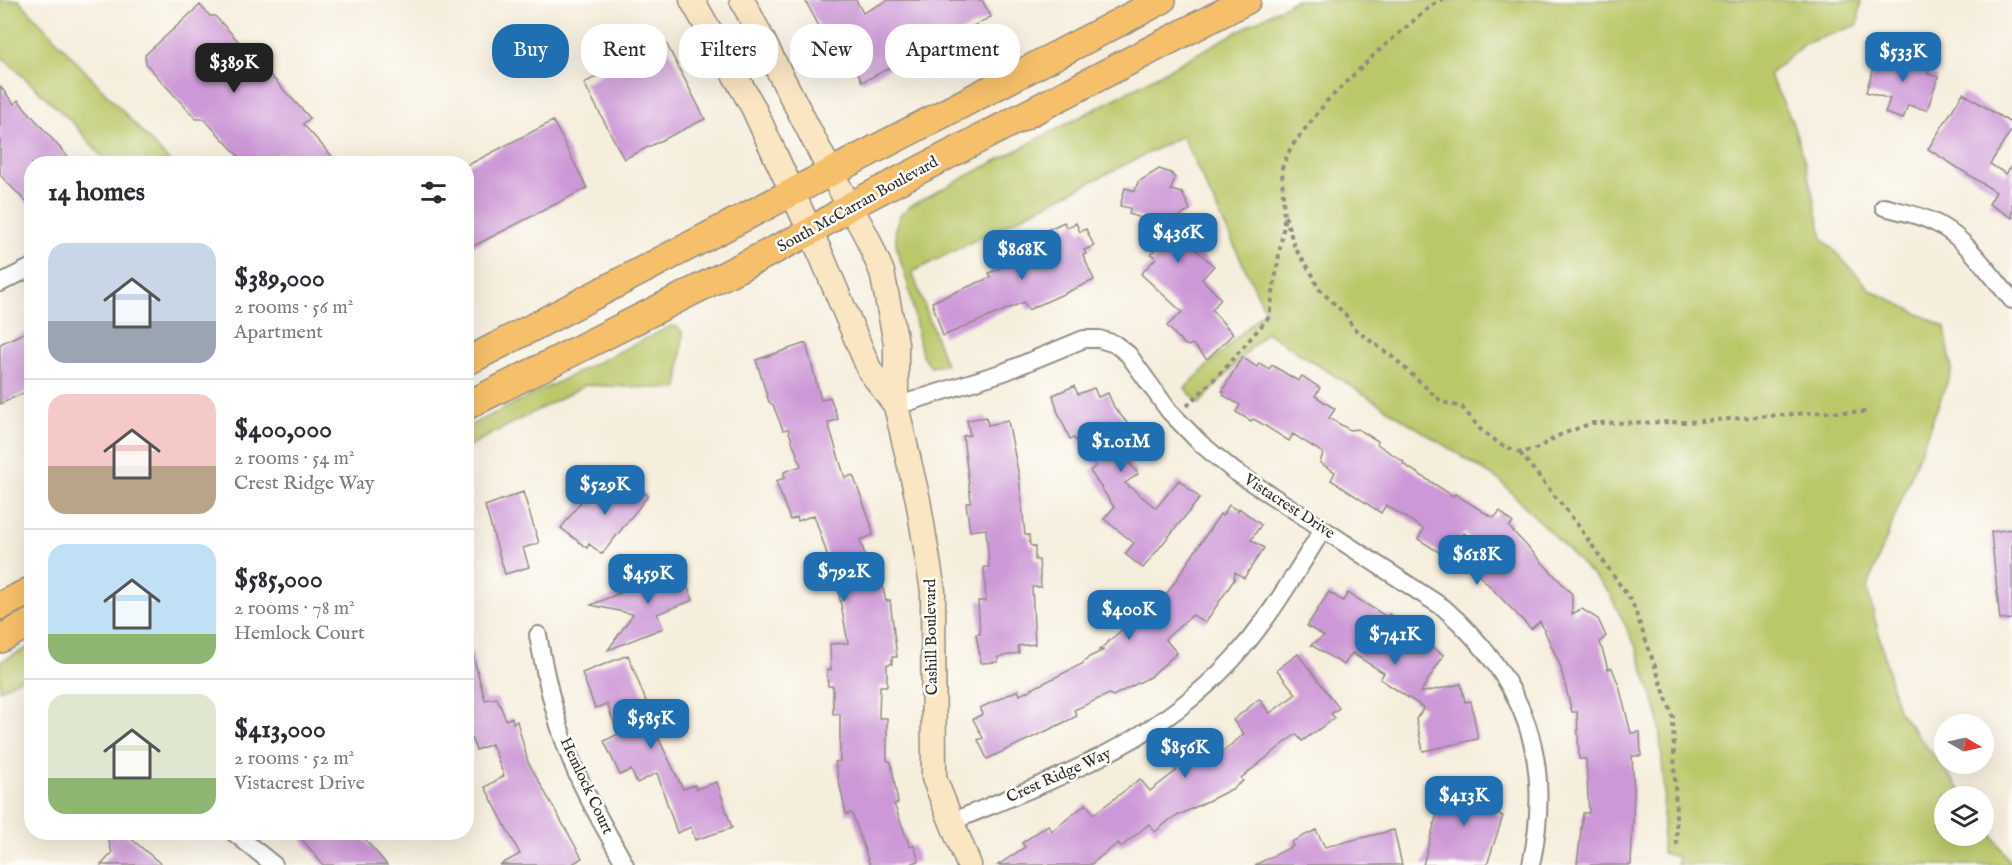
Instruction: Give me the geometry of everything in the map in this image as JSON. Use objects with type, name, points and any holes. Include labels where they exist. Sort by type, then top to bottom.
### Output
[{"type":"main road","points":[[474,358],[1162,0]]},
{"type":"main road","name":"South McCarran Boulevard","points":[[474,402],[810,232],[850,206],[1247,0]]},
{"type":"main road","points":[[0,606],[24,594]]},
{"type":"main road","points":[[0,639],[24,626]]},
{"type":"street","name":"Cashill Boulevard","points":[[693,0],[753,107],[870,371],[896,406]]},
{"type":"street","name":"Cashill Boulevard","points":[[742,0],[850,206],[882,272],[890,302],[896,343],[896,406],[930,568],[934,621],[933,757],[939,793],[969,865]]},
{"type":"street","points":[[1884,207],[1923,217],[1943,226],[1962,243],[2012,300]]},
{"type":"street","points":[[0,283],[24,271]]},
{"type":"street","name":"Vistacrest Drive","points":[[896,406],[1004,372],[1072,343],[1099,339],[1115,344],[1128,354],[1176,417],[1200,443],[1234,471],[1444,608],[1473,633],[1496,662],[1515,693],[1525,718],[1537,764],[1540,799],[1537,835],[1531,865]]},
{"type":"street","name":"Crest Ridge Way","points":[[951,822],[1095,762],[1171,716],[1203,689],[1255,633],[1323,529]]},
{"type":"street","name":"Hemlock Court","points":[[538,635],[546,678],[562,736],[589,800],[625,865]]},
{"type":"street","points":[[243,840],[274,865]]},
{"type":"path","points":[[1176,417],[1225,368],[1269,317],[1280,265],[1285,216],[1282,168],[1291,147],[1327,101],[1376,53],[1432,5],[1443,0]]},
{"type":"path","points":[[1285,216],[1295,248],[1314,277],[1317,287],[1346,315],[1353,328],[1394,358],[1442,402],[1462,407],[1480,429],[1501,445],[1519,452],[1534,450],[1560,435],[1592,423],[1688,422],[1822,412],[1869,412]]},
{"type":"path","points":[[1519,452],[1575,521],[1632,603],[1673,717],[1677,849]]},
{"type":"green space","points":[[0,0],[19,0],[164,156],[101,156],[75,125],[0,55]]},
{"type":"green space","points":[[1295,0],[1861,0],[1858,25],[1804,44],[1769,75],[1791,118],[1805,162],[1823,239],[1871,290],[1945,327],[1952,370],[1867,588],[1898,710],[1934,756],[1934,774],[1948,774],[1957,786],[1934,786],[1934,846],[1994,846],[1994,838],[2012,865],[1677,865],[1678,857],[1662,853],[1664,784],[1658,714],[1636,647],[1608,591],[1499,480],[1266,332],[1199,404],[1185,388],[1265,310],[1182,136],[912,272],[946,365],[931,367],[922,355],[908,284],[897,250],[895,229],[900,215],[912,205],[1120,96]]},
{"type":"green space","points":[[671,326],[678,327],[683,334],[678,389],[586,385],[474,443],[474,424]]},
{"type":"green space","points":[[24,650],[24,677],[0,690],[0,662]]},
{"type":"building","points":[[805,0],[856,0],[863,13],[888,0],[982,0],[991,17],[977,24],[885,24],[885,70],[873,76],[873,24],[818,24]]},
{"type":"building","points":[[200,5],[210,16],[215,16],[310,118],[303,124],[332,156],[239,156],[204,119],[196,119],[146,64],[145,55]]},
{"type":"building","points":[[667,45],[679,68],[679,78],[684,78],[705,119],[624,159],[584,83],[594,78],[667,78]]},
{"type":"building","points":[[1895,50],[1932,60],[1928,74],[1938,77],[1927,110],[1908,105],[1903,119],[1885,113],[1890,99],[1866,92],[1877,58],[1892,63]]},
{"type":"building","points":[[0,86],[14,104],[18,100],[67,156],[24,156],[24,200],[0,175]]},
{"type":"building","points":[[1963,93],[2012,124],[2012,129],[1990,164],[2006,174],[2012,165],[2012,218],[1989,204],[1996,192],[1928,149]]},
{"type":"building","points":[[553,121],[587,188],[474,246],[474,162]]},
{"type":"building","points":[[1159,169],[1171,173],[1175,178],[1171,190],[1182,193],[1190,210],[1171,222],[1197,246],[1194,248],[1214,266],[1202,279],[1221,299],[1212,310],[1233,334],[1207,359],[1192,344],[1189,346],[1184,344],[1167,326],[1182,312],[1141,274],[1156,258],[1151,254],[1167,237],[1141,229],[1144,219],[1129,214],[1130,208],[1120,206],[1125,188],[1135,191],[1138,182]]},
{"type":"building","points":[[1064,222],[1066,228],[1076,223],[1080,232],[1086,229],[1094,246],[1084,250],[1086,254],[1083,255],[1094,280],[1028,310],[1024,302],[943,336],[932,302],[991,277],[989,273],[1044,249],[1041,242],[1048,239],[1045,231]]},
{"type":"building","points":[[24,333],[24,393],[0,404],[0,344]]},
{"type":"building","points":[[806,343],[821,400],[830,397],[838,419],[828,423],[845,478],[853,475],[871,524],[873,535],[860,540],[870,570],[878,568],[886,601],[890,600],[897,657],[892,657],[892,664],[887,664],[887,686],[880,686],[879,718],[887,718],[887,760],[891,762],[898,803],[894,804],[910,847],[914,845],[919,861],[907,865],[870,865],[852,813],[846,814],[835,762],[840,761],[840,714],[833,714],[833,686],[828,686],[827,670],[831,670],[830,644],[848,643],[835,572],[825,567],[823,560],[827,554],[814,515],[798,521],[797,517],[790,520],[776,481],[785,478],[784,472],[801,466],[788,429],[783,430],[773,405],[769,402],[756,360]]},
{"type":"building","points":[[1242,357],[1257,367],[1259,363],[1269,369],[1272,365],[1298,381],[1302,376],[1320,388],[1315,396],[1335,409],[1329,418],[1350,430],[1358,429],[1378,441],[1377,444],[1404,462],[1403,464],[1453,496],[1455,494],[1490,516],[1495,517],[1500,511],[1513,523],[1509,527],[1572,594],[1572,614],[1582,609],[1598,619],[1606,636],[1600,642],[1608,669],[1612,668],[1619,686],[1631,733],[1640,732],[1641,756],[1632,756],[1634,792],[1631,865],[1577,865],[1583,813],[1589,813],[1586,759],[1579,759],[1577,712],[1572,712],[1560,665],[1540,621],[1531,629],[1476,572],[1490,557],[1464,533],[1448,558],[1418,539],[1424,529],[1386,505],[1381,513],[1331,480],[1335,472],[1320,463],[1323,453],[1293,434],[1289,441],[1259,422],[1253,419],[1251,421],[1236,412],[1240,405],[1223,395],[1225,392],[1222,391]]},
{"type":"building","points":[[1074,386],[1078,394],[1094,388],[1098,397],[1108,393],[1114,407],[1138,436],[1120,451],[1138,474],[1125,483],[1156,508],[1179,480],[1200,498],[1143,568],[1125,554],[1134,543],[1104,519],[1114,507],[1090,471],[1096,466],[1074,438],[1070,439],[1057,410],[1053,395]]},
{"type":"building","points":[[986,417],[988,425],[1008,421],[1019,476],[1025,535],[1029,535],[1030,545],[1035,547],[1035,560],[1039,560],[1041,587],[1032,587],[1035,644],[1018,646],[1019,653],[998,657],[998,662],[981,663],[976,634],[980,634],[978,601],[986,601],[984,567],[989,567],[986,529],[970,531],[966,503],[971,502],[963,436],[970,435],[967,420]]},
{"type":"building","points":[[621,475],[648,496],[602,554],[589,544],[587,548],[561,528],[586,495],[599,505]]},
{"type":"building","points":[[523,492],[539,543],[523,548],[529,567],[505,574],[485,506]]},
{"type":"building","points":[[1229,505],[1238,511],[1239,508],[1261,525],[1251,540],[1264,548],[1244,578],[1235,572],[1234,580],[1205,623],[1193,615],[1165,639],[1177,653],[1150,677],[1113,696],[1109,694],[1074,710],[1077,716],[987,759],[978,740],[983,738],[973,719],[983,714],[980,708],[1018,690],[1020,695],[1082,664],[1089,657],[1104,650],[1099,650],[1151,604],[1156,610],[1220,514],[1222,516]]},
{"type":"building","points":[[2012,529],[2012,619],[2000,620],[1991,532]]},
{"type":"building","points":[[680,568],[693,600],[657,614],[663,628],[608,650],[633,614],[591,605]]},
{"type":"building","points":[[1329,592],[1343,601],[1348,593],[1387,617],[1389,614],[1404,625],[1392,643],[1403,651],[1416,637],[1444,655],[1420,693],[1461,684],[1465,702],[1471,701],[1478,739],[1423,751],[1416,719],[1424,708],[1380,679],[1384,673],[1352,653],[1344,665],[1311,645],[1324,636],[1307,626]]},
{"type":"building","points":[[1298,654],[1339,708],[1331,714],[1335,718],[1302,741],[1296,734],[1241,778],[1243,781],[1232,789],[1171,819],[1155,832],[1149,824],[1121,847],[1118,843],[1090,865],[998,865],[1025,847],[1022,843],[1048,825],[1052,831],[1086,804],[1094,814],[1140,779],[1150,791],[1176,771],[1171,761],[1203,744],[1205,748],[1208,746],[1215,758],[1244,734],[1233,720],[1259,699],[1270,713],[1296,694],[1277,670]]},
{"type":"building","points":[[628,655],[647,704],[643,706],[683,789],[695,785],[696,789],[717,782],[732,828],[695,840],[691,827],[677,833],[657,773],[637,783],[631,770],[620,775],[604,741],[618,734],[607,704],[595,708],[582,673]]},
{"type":"building","points":[[474,659],[485,700],[497,698],[506,720],[512,717],[513,723],[517,721],[528,762],[582,858],[571,865],[500,865],[520,854],[485,787],[504,776],[492,744],[476,750],[474,745]]},
{"type":"building","points":[[1456,782],[1500,795],[1495,813],[1503,816],[1487,865],[1423,865],[1445,785],[1454,787]]},
{"type":"building","points":[[1316,830],[1325,847],[1394,830],[1402,865],[1255,865],[1293,846],[1291,842]]},
{"type":"building","points":[[108,840],[132,840],[162,865],[101,865],[112,853]]},
{"type":"building","points":[[303,840],[366,840],[387,865],[323,865]]}]
